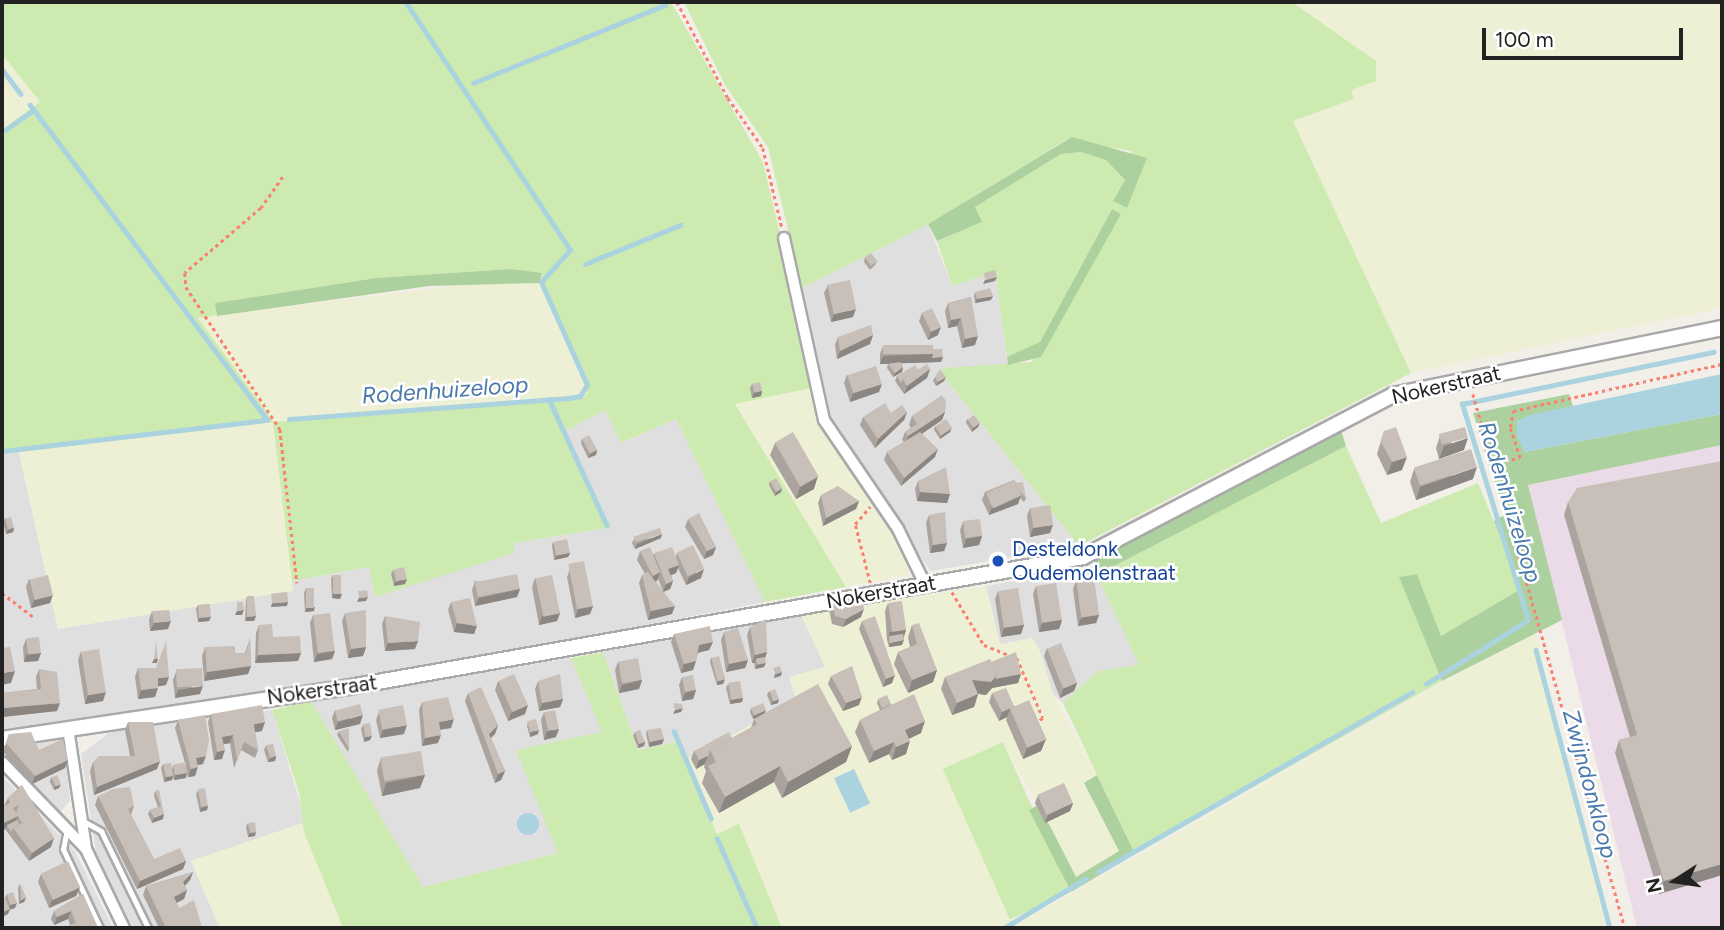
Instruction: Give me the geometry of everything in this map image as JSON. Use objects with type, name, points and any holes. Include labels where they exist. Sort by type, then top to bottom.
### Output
[{"type":"street","points":[[784,238],[824,420],[880,502],[925,584]]},
{"type":"street","name":"Nokerstraat","points":[[2,739],[355,686],[1083,557],[1393,395],[1722,328]]},
{"type":"street","points":[[68,728],[86,849],[124,928]]},
{"type":"street","points":[[2,762],[86,849]]},
{"type":"lane","points":[[82,821],[101,831],[148,928]]},
{"type":"lane","points":[[67,829],[63,849],[100,928]]},
{"type":"path","points":[[677,2],[727,98],[763,148],[784,238]]},
{"type":"path","points":[[283,177],[261,208],[185,273],[186,287],[280,429],[298,583]]},
{"type":"path","points":[[1490,463],[1520,458],[1510,427],[1513,411],[1722,364]]},
{"type":"path","points":[[1473,394],[1490,463],[1625,928]]},
{"type":"path","points":[[874,593],[857,552],[855,524],[880,502]]},
{"type":"path","points":[[946,580],[984,645],[1025,665],[1043,718],[1034,724]]},
{"type":"path","points":[[2,593],[35,618]]},
{"type":"shaded area","points":[[928,224],[952,286],[995,272],[1008,365],[944,368],[941,373],[1079,546],[930,571],[828,416],[802,288]]},
{"type":"shaded area","points":[[605,410],[622,443],[676,419],[765,602],[347,682],[2,731],[2,454],[19,452],[58,629],[293,590],[292,581],[370,567],[375,596],[513,543],[606,528],[564,431]]},
{"type":"shaded area","points":[[1722,445],[1722,928],[1637,928],[1528,485]]},
{"type":"shaded area","points":[[1093,567],[1140,666],[1098,671],[1063,703],[1053,694],[1039,649],[1000,645],[986,586]]},
{"type":"shaded area","points":[[800,613],[826,667],[796,701],[684,761],[676,742],[638,750],[603,652]]},
{"type":"shaded area","points":[[571,658],[603,732],[558,853],[422,887],[311,701]]},
{"type":"shaded area","points":[[272,710],[306,822],[191,861],[220,928],[133,928],[96,853],[81,754],[113,730]]},
{"type":"shaded area","points":[[64,736],[70,800],[59,814],[3,752],[6,743]]},
{"type":"shaded area","points":[[2,776],[75,851],[113,928],[2,928]]},
{"type":"green space","points":[[2,2],[671,2],[763,162],[811,364],[811,388],[735,404],[846,587],[765,602],[676,419],[621,443],[605,410],[565,431],[606,528],[514,543],[514,553],[375,597],[369,567],[292,581],[273,422],[2,454],[2,130],[40,102],[2,54]],"holes":[[[511,269],[542,274],[539,283],[588,392],[582,398],[274,422],[198,318],[217,315],[216,303],[376,278]]]},
{"type":"green space","points":[[1292,2],[1722,2],[1722,308],[1411,373],[1293,120],[1354,99],[1350,90],[1376,62]]},
{"type":"green space","points":[[1292,2],[1376,61],[1376,81],[1351,90],[1354,99],[1293,121],[1411,373],[1079,546],[941,373],[943,368],[1032,362],[1120,214],[1112,209],[1040,342],[1021,355],[1007,357],[995,272],[952,286],[937,241],[982,222],[975,207],[1061,154],[1081,152],[1106,160],[1125,180],[1127,207],[1131,151],[1066,140],[923,227],[802,288],[768,147],[725,85],[685,4]]},
{"type":"green space","points":[[2,54],[40,102],[2,130]]},
{"type":"green space","points":[[1072,137],[1147,158],[1127,208],[1113,201],[1125,180],[1106,160],[1081,152],[1061,154],[975,207],[982,222],[937,241],[928,224]]},
{"type":"green space","points":[[1112,209],[1121,214],[1041,357],[1008,365],[1007,357],[1040,342]]},
{"type":"green space","points":[[511,269],[542,273],[539,283],[429,286],[217,316],[215,303],[376,278]]},
{"type":"green space","points":[[505,280],[539,283],[584,381],[588,392],[582,398],[274,422],[293,591],[58,629],[19,452],[273,422],[197,317]]},
{"type":"green space","points":[[811,388],[819,419],[900,543],[909,575],[846,587],[735,403]]},
{"type":"green space","points":[[1569,394],[1573,406],[1517,421],[1524,452],[1722,414],[1722,445],[1528,485],[1562,620],[1442,681],[1399,577],[1417,574],[1441,636],[1521,589],[1494,521],[1504,515],[1473,413]]},
{"type":"green space","points":[[1340,427],[1346,446],[1097,575],[1094,557]]},
{"type":"green space","points":[[1346,446],[1381,523],[1478,483],[1522,589],[1441,636],[1417,574],[1400,577],[1442,681],[1135,854],[1063,703],[1098,671],[1139,665],[1097,575]]},
{"type":"green space","points":[[986,586],[1000,644],[1032,638],[1039,649],[1053,694],[1097,775],[1084,783],[1119,851],[1076,877],[1003,742],[945,773],[1015,925],[1535,630],[1606,928],[782,928],[739,824],[717,835],[684,761],[796,701],[789,677],[825,667],[800,613]]},
{"type":"green space","points":[[603,652],[638,750],[676,742],[717,834],[739,824],[782,928],[343,928],[304,832],[299,793],[272,710],[311,701],[423,887],[558,853],[516,750],[602,732],[571,658]]},
{"type":"green space","points":[[1003,742],[1070,893],[1010,920],[943,769]]},
{"type":"green space","points":[[1097,775],[1135,854],[1071,892],[1029,810],[1036,806],[1050,826],[1076,877],[1119,851],[1084,783]]},
{"type":"green space","points":[[306,822],[343,928],[220,928],[191,861]]},
{"type":"water","points":[[1722,374],[1722,414],[1524,452],[1517,435],[1517,421],[1530,415]]},
{"type":"water","points":[[854,769],[870,803],[850,813],[834,778]]},
{"type":"water","points":[[528,813],[536,816],[539,824],[536,832],[528,835],[520,832],[517,824],[520,816]]},
{"type":"building","points":[[871,253],[877,261],[871,266],[865,257]]},
{"type":"building","points":[[995,270],[997,277],[985,280],[983,273]]},
{"type":"building","points":[[850,280],[856,309],[834,314],[828,285]]},
{"type":"building","points":[[990,288],[993,296],[977,299],[975,292]]},
{"type":"building","points":[[971,297],[978,336],[965,339],[961,318],[951,320],[948,303]]},
{"type":"building","points":[[932,308],[941,327],[931,332],[922,313]]},
{"type":"building","points":[[871,325],[873,335],[840,351],[838,337]]},
{"type":"building","points":[[883,345],[933,345],[933,354],[883,354]]},
{"type":"building","points":[[933,349],[942,349],[943,357],[932,358]]},
{"type":"building","points":[[900,362],[903,367],[895,373],[888,364]]},
{"type":"building","points":[[927,364],[930,369],[907,386],[903,379]]},
{"type":"building","points":[[915,365],[918,370],[901,383],[897,376]]},
{"type":"building","points":[[876,366],[882,384],[853,393],[847,375]]},
{"type":"building","points":[[940,369],[946,377],[938,382],[935,377]]},
{"type":"building","points":[[760,382],[762,391],[754,393],[752,384]]},
{"type":"building","points":[[942,395],[946,401],[945,412],[908,436],[905,432],[917,424],[912,416]]},
{"type":"building","points":[[885,403],[891,413],[902,405],[907,412],[878,439],[863,417]]},
{"type":"building","points":[[974,415],[980,423],[974,428],[968,420]]},
{"type":"building","points":[[946,419],[952,428],[941,435],[935,426]]},
{"type":"building","points":[[1396,427],[1407,457],[1392,462],[1381,442],[1384,431]]},
{"type":"building","points":[[1465,427],[1468,438],[1442,445],[1439,434]]},
{"type":"building","points":[[793,432],[818,476],[800,487],[775,443]]},
{"type":"building","points":[[920,432],[938,449],[904,478],[887,452]]},
{"type":"building","points":[[589,435],[597,450],[590,454],[582,439]]},
{"type":"building","points":[[1471,449],[1477,467],[1420,486],[1414,468]]},
{"type":"building","points":[[1722,461],[1722,864],[1664,881],[1619,740],[1637,735],[1568,502],[1577,488]]},
{"type":"building","points":[[946,467],[950,494],[920,492],[918,481]]},
{"type":"building","points":[[776,478],[782,488],[776,492],[770,482]]},
{"type":"building","points":[[1014,480],[1021,495],[993,509],[986,493]]},
{"type":"building","points":[[1023,482],[1026,498],[1015,483]]},
{"type":"building","points":[[838,486],[859,501],[826,518],[821,495]]},
{"type":"building","points":[[1050,505],[1053,525],[1033,528],[1030,508]]},
{"type":"building","points":[[945,512],[947,543],[933,545],[929,515]]},
{"type":"building","points":[[699,513],[716,547],[707,551],[688,519]]},
{"type":"building","points":[[11,517],[14,528],[8,529],[5,519]]},
{"type":"building","points":[[980,519],[982,536],[965,538],[963,521]]},
{"type":"building","points":[[660,528],[662,534],[635,542],[633,537]]},
{"type":"building","points":[[567,539],[570,553],[556,556],[553,542]]},
{"type":"building","points":[[693,545],[704,569],[688,576],[677,553]]},
{"type":"building","points":[[650,547],[660,572],[653,576],[640,551]]},
{"type":"building","points":[[672,547],[679,565],[668,569],[673,581],[666,584],[654,553]]},
{"type":"building","points":[[584,561],[593,606],[577,609],[568,564]]},
{"type":"building","points":[[404,567],[407,579],[396,581],[393,570]]},
{"type":"building","points":[[648,572],[675,606],[651,611],[642,575]]},
{"type":"building","points":[[517,574],[520,589],[478,597],[475,582]]},
{"type":"building","points":[[48,575],[53,595],[35,600],[30,580]]},
{"type":"building","points":[[333,575],[341,575],[341,594],[333,594]]},
{"type":"building","points":[[552,575],[560,613],[543,617],[535,579]]},
{"type":"building","points":[[1094,578],[1099,615],[1081,617],[1076,581]]},
{"type":"building","points":[[1056,583],[1062,620],[1042,623],[1036,586]]},
{"type":"building","points":[[306,588],[314,588],[314,608],[306,608]]},
{"type":"building","points":[[1018,588],[1024,625],[1004,628],[998,591]]},
{"type":"building","points":[[367,590],[368,597],[359,598],[358,591]]},
{"type":"building","points":[[287,592],[288,602],[272,604],[271,594]]},
{"type":"building","points":[[247,596],[254,596],[256,616],[247,617]]},
{"type":"building","points":[[862,596],[864,609],[846,619],[835,616],[832,601]]},
{"type":"building","points":[[470,598],[477,626],[457,623],[451,602]]},
{"type":"building","points":[[902,601],[906,630],[892,632],[888,603]]},
{"type":"building","points":[[237,602],[243,602],[244,610],[237,611]]},
{"type":"building","points":[[210,604],[211,617],[199,618],[198,605]]},
{"type":"building","points":[[169,610],[171,621],[154,623],[152,611]]},
{"type":"building","points":[[366,610],[366,647],[351,649],[345,613]]},
{"type":"building","points":[[330,613],[335,651],[318,653],[313,615]]},
{"type":"building","points":[[385,616],[420,622],[418,641],[388,643]]},
{"type":"building","points":[[875,616],[895,675],[886,679],[862,621]]},
{"type":"building","points":[[766,619],[767,652],[755,655],[750,627]]},
{"type":"building","points":[[919,623],[937,670],[912,680],[898,652],[917,644],[912,625]]},
{"type":"building","points":[[272,624],[273,637],[300,636],[301,653],[258,655],[259,625]]},
{"type":"building","points":[[710,626],[713,642],[699,645],[696,661],[684,664],[674,634]]},
{"type":"building","points":[[738,628],[748,660],[729,664],[724,632]]},
{"type":"building","points":[[903,634],[904,640],[890,643],[889,636]]},
{"type":"building","points":[[39,637],[41,653],[28,654],[26,639]]},
{"type":"building","points":[[250,638],[251,666],[207,672],[205,647],[235,646],[235,653],[246,653]]},
{"type":"building","points":[[156,641],[158,659],[154,659]]},
{"type":"building","points":[[166,641],[169,677],[158,678],[158,688],[141,690],[138,668],[156,668]]},
{"type":"building","points":[[1061,643],[1077,683],[1063,688],[1047,649]]},
{"type":"building","points":[[10,647],[15,671],[2,673],[2,648]]},
{"type":"building","points":[[99,649],[106,692],[88,695],[81,652]]},
{"type":"building","points":[[1016,652],[1021,674],[995,679],[997,675],[991,662]]},
{"type":"building","points":[[719,656],[725,679],[717,681],[711,658]]},
{"type":"building","points":[[765,657],[766,663],[757,664],[756,658]]},
{"type":"building","points":[[638,658],[642,680],[622,683],[618,661]]},
{"type":"building","points":[[990,659],[997,675],[991,682],[972,680],[978,694],[957,703],[945,677]]},
{"type":"building","points":[[780,666],[782,672],[775,674],[773,668]]},
{"type":"building","points":[[852,666],[862,697],[846,703],[831,676]]},
{"type":"building","points":[[202,668],[203,686],[177,687],[176,669]]},
{"type":"building","points":[[39,669],[57,672],[60,703],[4,708],[3,693],[41,689]]},
{"type":"building","points":[[514,674],[528,705],[512,712],[498,681]]},
{"type":"building","points":[[560,674],[563,699],[542,703],[538,681]]},
{"type":"building","points":[[693,675],[696,690],[685,692],[682,677]]},
{"type":"building","points":[[740,681],[743,698],[731,700],[728,683]]},
{"type":"building","points":[[818,684],[852,746],[788,782],[780,766],[725,797],[708,766],[716,762],[710,750],[757,724],[754,719]]},
{"type":"building","points":[[481,687],[498,725],[489,734],[505,771],[498,774],[468,693]]},
{"type":"building","points":[[1006,688],[1014,706],[1002,712],[992,693]]},
{"type":"building","points":[[775,689],[779,699],[774,701],[769,691]]},
{"type":"building","points":[[914,694],[925,721],[905,730],[910,741],[896,747],[894,742],[874,751],[860,720]]},
{"type":"building","points":[[887,695],[891,704],[882,708],[878,699]]},
{"type":"building","points":[[448,697],[454,719],[439,722],[441,735],[425,738],[422,702]]},
{"type":"building","points":[[1029,700],[1046,739],[1027,748],[1010,709]]},
{"type":"building","points":[[673,703],[682,704],[683,708],[675,710]]},
{"type":"building","points":[[763,703],[766,710],[754,715],[751,708]]},
{"type":"building","points":[[360,704],[363,715],[338,721],[335,711]]},
{"type":"building","points":[[262,705],[265,722],[254,724],[258,750],[244,742],[237,760],[233,735],[222,737],[225,750],[217,752],[211,714]]},
{"type":"building","points":[[403,705],[407,725],[382,729],[378,710]]},
{"type":"building","points":[[555,710],[559,729],[548,731],[544,712]]},
{"type":"building","points":[[205,715],[209,740],[206,756],[196,758],[198,767],[191,769],[178,720]]},
{"type":"building","points":[[536,719],[539,730],[530,732],[527,721]]},
{"type":"building","points":[[128,722],[153,722],[160,761],[97,787],[93,762],[99,756],[135,756]]},
{"type":"building","points":[[370,723],[372,736],[365,737],[363,724]]},
{"type":"building","points":[[349,728],[349,748],[339,731]]},
{"type":"building","points":[[661,728],[664,739],[650,742],[647,730]]},
{"type":"building","points":[[640,730],[645,742],[639,744],[635,732]]},
{"type":"building","points":[[31,732],[39,750],[63,739],[68,760],[35,776],[6,743],[9,734]]},
{"type":"building","points":[[729,732],[732,738],[710,750],[708,756],[699,760],[694,751]]},
{"type":"building","points":[[273,744],[276,756],[270,758],[266,745]]},
{"type":"building","points":[[421,751],[425,775],[384,781],[381,757]]},
{"type":"building","points":[[186,762],[187,773],[175,775],[173,765]]},
{"type":"building","points":[[171,763],[173,776],[166,777],[163,764]]},
{"type":"building","points":[[57,775],[61,784],[56,787],[52,777]]},
{"type":"building","points":[[1064,783],[1073,803],[1046,815],[1038,795]]},
{"type":"building","points":[[22,785],[54,838],[32,853],[13,828],[22,823],[18,816],[2,824],[2,807],[10,803],[8,798]]},
{"type":"building","points":[[130,787],[134,806],[128,809],[154,859],[180,848],[186,861],[140,881],[98,796],[113,789]]},
{"type":"building","points":[[205,788],[208,806],[201,807],[198,789]]},
{"type":"building","points":[[159,790],[164,814],[154,818],[150,810],[161,806],[155,791]]},
{"type":"building","points":[[17,820],[19,824],[11,832],[7,825]]},
{"type":"building","points":[[255,822],[256,832],[250,833],[248,823]]},
{"type":"building","points":[[68,861],[80,887],[53,900],[41,874]]},
{"type":"building","points":[[193,872],[183,882],[187,890],[174,897],[179,908],[194,900],[202,928],[166,928],[146,886]]},
{"type":"building","points":[[20,884],[26,898],[21,900]]},
{"type":"building","points":[[13,892],[17,903],[10,905],[7,894]]},
{"type":"building","points":[[2,893],[10,909],[3,912],[2,910]]},
{"type":"building","points":[[83,894],[98,928],[61,928],[76,923],[71,911],[57,917],[54,911]]},
{"type":"waterway","points":[[289,419],[569,398],[580,396],[587,385],[541,282],[570,250],[405,2]]},
{"type":"waterway","points":[[473,83],[665,5]]},
{"type":"waterway","points":[[2,69],[21,94]]},
{"type":"waterway","points":[[2,451],[267,420],[30,105]]},
{"type":"waterway","points":[[5,130],[34,110]]},
{"type":"waterway","points":[[585,264],[680,225]]},
{"type":"waterway","name":"Rodenhuizeloop","points":[[1426,684],[1528,620],[1462,404],[1714,352]]},
{"type":"waterway","name":"Rodenhuizeloop","points":[[549,399],[607,525]]},
{"type":"waterway","name":"Zwijndonkloop","points":[[1536,650],[1610,928]]},
{"type":"waterway","name":"Rodenhuizeloop","points":[[1098,872],[1412,692]]},
{"type":"waterway","name":"Rodenhuizeloop","points":[[674,731],[711,818]]},
{"type":"waterway","name":"Rodenhuizeloop","points":[[717,838],[757,928]]},
{"type":"waterway","name":"Rodenhuizeloop","points":[[1004,928],[1085,879]]},
{"type":"place","name":"Desteldonk Oudemolenstraat","points":[[998,561]]}]
